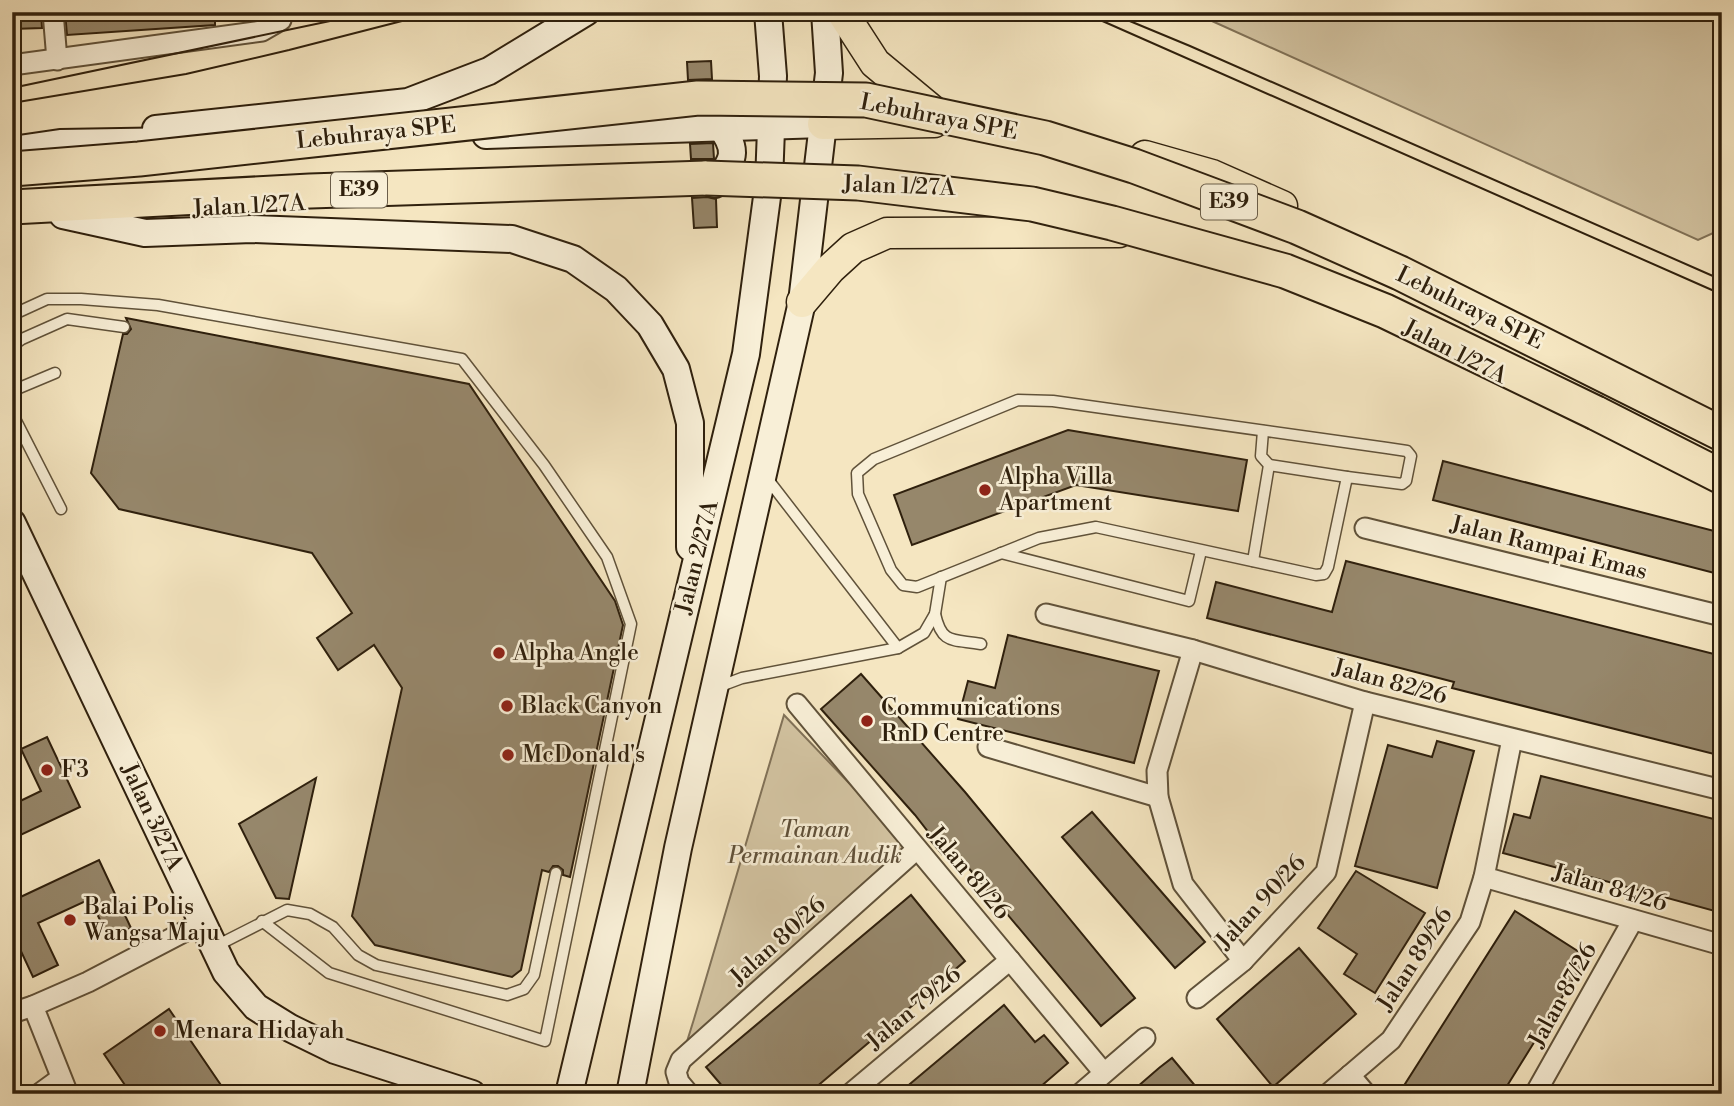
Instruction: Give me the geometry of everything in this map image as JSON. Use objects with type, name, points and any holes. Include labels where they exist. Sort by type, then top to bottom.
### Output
[{"type":"highway","name":"Lebuhraya SPE","points":[[12,169],[152,157],[698,98],[866,100],[1045,138],[1134,166],[1297,227],[1400,273],[1722,434]]},
{"type":"highway","name":"Lebuhraya SPE","points":[[12,207],[310,191],[706,178],[858,183],[1032,204],[1112,223],[1285,271],[1385,311],[1525,377],[1722,477]]},
{"type":"main road","points":[[12,150],[163,128],[408,102],[489,71],[586,12]]},
{"type":"main road","name":"Jalan 2/27A","points":[[569,1094],[746,354],[769,182],[773,76],[768,12]]},
{"type":"main road","name":"Jalan 2/27A","points":[[630,1094],[678,848],[802,302],[829,73],[825,12]]},
{"type":"main road","points":[[842,12],[875,63],[946,122]]},
{"type":"main road","points":[[60,143],[500,135],[772,124],[946,122],[1054,129],[1212,175],[1478,294],[1722,421]]},
{"type":"main road","points":[[715,184],[732,160],[733,151],[730,139],[720,126]]},
{"type":"main road","name":"Jalan 1/27A","points":[[12,218],[769,182],[1025,191],[1203,232],[1307,275],[1722,488]]},
{"type":"main road","points":[[63,215],[145,233],[251,229],[512,239],[573,259],[616,289],[642,316],[676,369],[690,424],[691,581]]},
{"type":"main road","points":[[802,302],[830,269],[853,248],[887,233],[1203,232]]},
{"type":"main road","name":"Jalan 3/27A","points":[[12,523],[226,972],[256,1007],[290,1028],[335,1050],[472,1094]]},
{"type":"main road","points":[[616,1094],[625,1053],[642,1029]]},
{"type":"street","points":[[53,12],[57,60]]},
{"type":"street","points":[[12,65],[262,31],[281,20]]},
{"type":"street","name":"Jalan Rampai Emas","points":[[1365,528],[1722,616]]},
{"type":"street","name":"Jalan 82/26","points":[[1046,614],[1193,650],[1366,702],[1722,790]]},
{"type":"street","points":[[1193,650],[1157,772],[1158,797],[1183,884],[1243,961]]},
{"type":"street","name":"Jalan 90/26","points":[[1197,998],[1243,961],[1326,872],[1366,702]]},
{"type":"street","name":"Jalan 81/26","points":[[797,705],[1104,1073]]},
{"type":"street","name":"Jalan 89/26","points":[[1328,1094],[1391,1040],[1470,922],[1485,877],[1512,739]]},
{"type":"street","points":[[988,747],[1158,797]]},
{"type":"street","name":"Jalan 80/26","points":[[689,1094],[679,1082],[676,1072],[681,1060],[917,849]]},
{"type":"street","name":"Jalan 84/26","points":[[1485,877],[1722,945]]},
{"type":"street","name":"Jalan 87/26","points":[[1535,1094],[1633,920]]},
{"type":"street","points":[[12,1013],[88,982],[201,923]]},
{"type":"street","name":"Jalan 79/26","points":[[850,1094],[1010,960]]},
{"type":"street","points":[[33,1006],[65,1086],[39,1094]]},
{"type":"street","points":[[1080,1094],[1145,1038]]},
{"type":"street","points":[[1350,1075],[1366,1094]]},
{"type":"lane","points":[[12,314],[47,299],[158,304],[462,359],[544,465],[607,557],[631,624],[545,1041],[329,973],[262,921]]},
{"type":"lane","points":[[12,346],[66,319],[124,327]]},
{"type":"lane","points":[[12,391],[55,373]]},
{"type":"lane","points":[[1263,430],[1261,456],[1269,465],[1402,484],[1406,481],[1410,453],[1263,430],[1053,401],[1018,400],[874,459],[857,473],[858,494],[891,570],[903,585],[918,587],[1039,537],[1096,527],[1315,575],[1324,574],[1328,567],[1348,477]]},
{"type":"lane","points":[[12,413],[61,509]]},
{"type":"lane","points":[[1253,561],[1269,465]]},
{"type":"lane","points":[[763,474],[898,648]]},
{"type":"lane","points":[[1000,553],[1189,601],[1200,551]]},
{"type":"lane","points":[[714,688],[742,678],[898,648],[924,633],[935,614],[941,577]]},
{"type":"lane","points":[[935,614],[939,630],[948,638],[981,644]]},
{"type":"lane","points":[[214,948],[287,910],[310,914],[334,927],[358,955],[376,965],[507,995],[524,989],[534,975],[556,873]]},
{"type":"green space","points":[[1192,12],[1722,12],[1722,229],[1698,240]]},
{"type":"green space","name":"Taman Permainan Audik","points":[[784,715],[911,848],[685,1048],[694,1019]]},
{"type":"building","points":[[12,12],[41,12],[42,28],[12,29]]},
{"type":"building","points":[[65,12],[215,12],[215,25],[67,35]]},
{"type":"building","points":[[711,61],[712,79],[688,80],[687,62]]},
{"type":"building","points":[[713,143],[714,159],[691,159],[690,144]]},
{"type":"building","points":[[692,198],[716,199],[717,227],[694,228]]},
{"type":"building","name":"Alpha Angle","points":[[126,318],[469,384],[615,601],[623,625],[570,877],[563,875],[563,870],[558,866],[553,866],[549,872],[542,870],[521,970],[512,977],[375,945],[352,916],[402,688],[374,645],[338,670],[317,638],[352,613],[312,553],[119,509],[91,473],[123,334],[127,334],[131,329]]},
{"type":"building","name":"Alpha Villa Apartment","points":[[1068,430],[1247,460],[1238,511],[1076,485],[912,545],[894,495]]},
{"type":"building","points":[[1443,461],[1722,533],[1722,575],[1433,500]]},
{"type":"building","points":[[1346,561],[1722,656],[1722,756],[1452,688],[1454,682],[1207,618],[1216,582],[1332,612]]},
{"type":"building","points":[[1008,635],[1159,671],[1134,763],[958,719],[968,681],[995,688]]},
{"type":"building","points":[[861,674],[965,792],[1135,998],[1101,1026],[951,847],[942,854],[926,835],[929,833],[915,815],[821,709]]},
{"type":"building","name":"F3","points":[[47,737],[80,807],[12,839],[12,805],[41,791],[21,749]]},
{"type":"building","points":[[1437,741],[1474,751],[1437,888],[1355,866],[1388,745],[1432,757]]},
{"type":"building","points":[[1541,776],[1722,821],[1722,913],[1503,853],[1514,814],[1530,818]]},
{"type":"building","points":[[316,778],[289,899],[276,898],[239,824]]},
{"type":"building","points":[[1092,812],[1205,942],[1175,968],[1062,837]]},
{"type":"building","points":[[99,860],[131,928],[109,939],[90,899],[38,923],[58,965],[33,977],[12,932],[12,901]]},
{"type":"building","points":[[1356,871],[1425,913],[1375,993],[1344,974],[1357,954],[1318,928]]},
{"type":"building","points":[[911,895],[965,961],[808,1094],[729,1094],[706,1067]]},
{"type":"building","points":[[1515,911],[1587,957],[1502,1094],[1421,1094],[1405,1084]]},
{"type":"building","points":[[1299,948],[1356,1014],[1273,1087],[1217,1019]]},
{"type":"building","points":[[1004,1005],[1035,1042],[1044,1035],[1068,1063],[1032,1094],[898,1094]]},
{"type":"building","name":"Menara Hidayah","points":[[169,1009],[227,1094],[131,1094],[104,1054]]},
{"type":"building","points":[[1172,1058],[1202,1094],[1129,1094],[1159,1068]]},
{"type":"tram line","points":[[12,88],[373,12]]},
{"type":"tram line","points":[[12,103],[186,74],[437,12]]},
{"type":"tram line","points":[[1082,12],[1721,294]]},
{"type":"tram line","points":[[1108,12],[1722,280]]},
{"type":"place","name":"Alpha Villa Apartment","points":[[985,490]]},
{"type":"place","name":"Alpha Angle","points":[[499,653]]},
{"type":"place","name":"Black Canyon","points":[[507,706]]},
{"type":"place","name":"Communications RnD Centre","points":[[867,721]]},
{"type":"place","name":"McDonald's","points":[[508,755]]},
{"type":"place","name":"F3","points":[[47,770]]},
{"type":"place","name":"Balai Polis Wangsa Maju","points":[[70,920]]},
{"type":"place","name":"Menara Hidayah","points":[[160,1031]]}]
